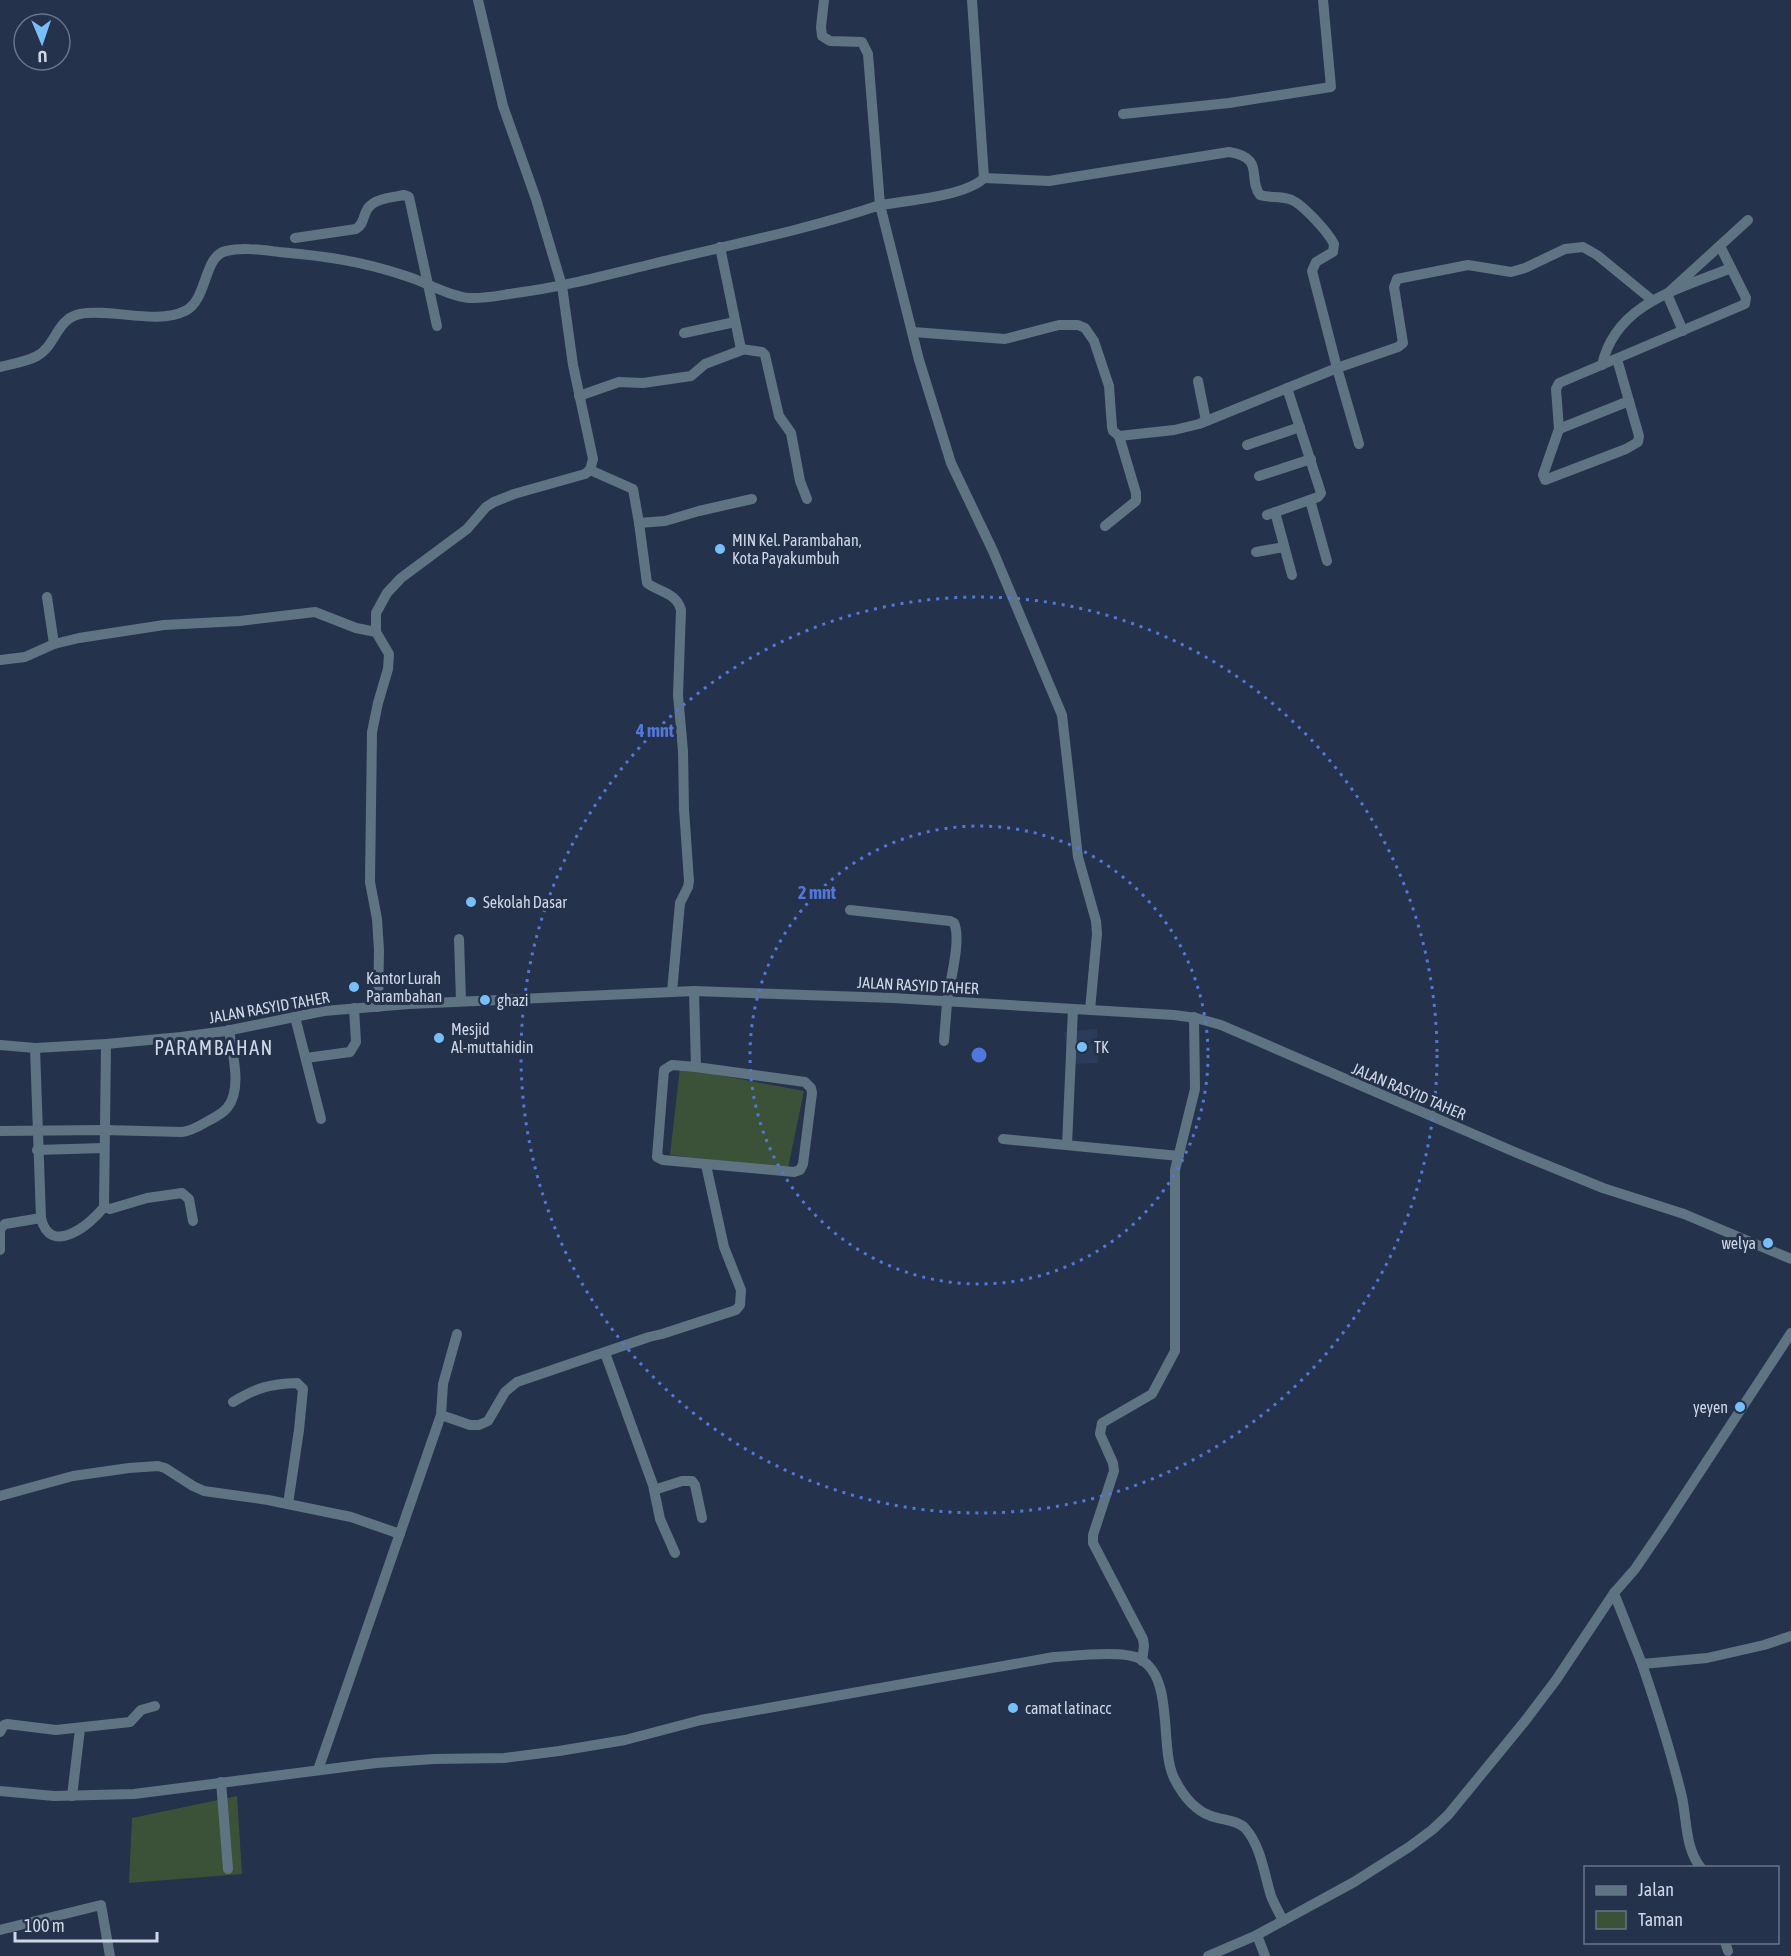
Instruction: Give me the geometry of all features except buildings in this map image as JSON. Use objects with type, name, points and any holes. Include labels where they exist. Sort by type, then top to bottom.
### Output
[{"type":"street","points":[[378,1006],[379,950],[377,919],[370,882],[369,805],[372,732],[388,669],[389,654],[376,632],[376,613],[387,592],[410,571],[467,529],[486,507],[502,498],[579,476],[590,470],[593,459],[579,396],[562,286],[536,199],[503,106],[478,0]]},
{"type":"street","points":[[824,0],[822,36],[830,41],[862,42],[868,54],[880,205],[919,360],[951,463],[993,551],[1062,715],[1078,857],[1097,927],[1090,1010]]},
{"type":"street","points":[[972,0],[984,178]]},
{"type":"street","points":[[1123,114],[1229,104],[1331,87],[1323,0]]},
{"type":"street","points":[[0,367],[37,356],[47,346],[59,327],[69,319],[81,314],[173,316],[186,311],[195,304],[215,257],[224,251],[260,250],[335,257],[382,268],[453,295],[470,298],[488,297],[562,286],[829,222],[880,205],[954,192],[978,184],[984,178],[1049,180],[1220,153],[1238,153],[1251,163],[1255,171],[1256,188],[1260,195],[1296,202],[1334,244],[1333,252],[1316,262],[1312,271],[1359,444]]},
{"type":"street","points":[[295,238],[358,228],[363,224],[372,204],[407,196],[411,199],[426,283],[437,326]]},
{"type":"street","points":[[1667,294],[1748,220]]},
{"type":"street","points":[[1617,359],[1639,436],[1638,442],[1626,449],[1545,480],[1543,475],[1559,429],[1557,386],[1602,365],[1745,304],[1746,298],[1720,246]]},
{"type":"street","points":[[720,247],[742,351]]},
{"type":"street","points":[[1119,436],[1174,430],[1206,421],[1337,368],[1402,345],[1394,285],[1397,279],[1468,265],[1511,272],[1525,268],[1565,249],[1583,247],[1597,255],[1652,300]]},
{"type":"street","points":[[1602,365],[1605,351],[1614,334],[1635,311],[1652,300],[1731,267]]},
{"type":"street","points":[[1667,294],[1683,331]]},
{"type":"street","points":[[684,333],[735,322]]},
{"type":"street","points":[[912,332],[1005,339],[1059,325],[1069,324],[1085,328],[1094,341],[1106,376],[1113,431],[1119,436],[1136,493],[1136,501],[1105,526]]},
{"type":"street","points":[[579,396],[619,382],[643,383],[691,376],[705,364],[742,351],[762,351],[765,355],[779,416],[791,434],[800,481],[807,499]]},
{"type":"street","points":[[1198,381],[1206,421]]},
{"type":"street","points":[[1287,388],[1321,493],[1318,497],[1271,514],[1292,575]]},
{"type":"street","points":[[1559,429],[1629,402]]},
{"type":"street","points":[[1247,445],[1300,427]]},
{"type":"street","points":[[1259,476],[1311,459]]},
{"type":"street","points":[[590,470],[633,489],[647,583],[673,596],[681,610],[678,695],[689,881],[680,903],[672,992]]},
{"type":"street","points":[[639,523],[665,521],[752,499]]},
{"type":"street","points":[[1310,500],[1327,561]]},
{"type":"street","points":[[1256,552],[1284,547]]},
{"type":"street","points":[[46,597],[54,644]]},
{"type":"street","points":[[0,660],[25,657],[54,644],[79,638],[164,625],[240,621],[315,612],[356,628],[376,632]]},
{"type":"street","points":[[850,910],[954,923],[956,936],[944,1041]]},
{"type":"street","points":[[459,939],[461,1001]]},
{"type":"street","points":[[694,991],[696,1067]]},
{"type":"street","name":"JALAN RASYID TAHER","points":[[0,1045],[35,1048],[181,1038],[324,1011],[378,1006],[694,991],[947,1001],[1194,1017],[1221,1025],[1517,1153],[1604,1188],[1684,1214],[1791,1259]]},
{"type":"street","points":[[306,1058],[350,1052],[356,1042],[354,1008]]},
{"type":"street","points":[[1067,1145],[1073,1009]]},
{"type":"street","points":[[295,1017],[321,1119]]},
{"type":"street","points":[[1142,1661],[1143,1639],[1092,1539],[1114,1471],[1113,1463],[1102,1439],[1102,1423],[1152,1394],[1175,1351],[1175,1170],[1195,1089],[1194,1017]]},
{"type":"street","points":[[0,1131],[187,1132],[225,1110],[232,1099],[235,1087],[229,1030]]},
{"type":"street","points":[[35,1048],[40,1218],[47,1234],[64,1236],[90,1221],[104,1207],[106,1044]]},
{"type":"street","points":[[672,1065],[696,1067],[805,1082],[812,1090],[803,1164],[800,1170],[796,1172],[706,1165],[663,1160],[657,1155],[664,1070],[672,1065]]},
{"type":"street","points":[[1003,1139],[1179,1156]]},
{"type":"street","points":[[37,1150],[104,1148]]},
{"type":"street","points":[[441,1415],[470,1425],[479,1425],[488,1421],[496,1404],[517,1382],[649,1337],[730,1313],[740,1305],[741,1290],[724,1247],[706,1165]]},
{"type":"street","points":[[104,1207],[110,1209],[147,1198],[182,1193],[189,1199],[193,1221]]},
{"type":"street","points":[[0,1250],[0,1230],[5,1224],[40,1218]]},
{"type":"street","points":[[1208,1956],[1257,1935],[1354,1882],[1409,1847],[1448,1815],[1538,1705],[1579,1648],[1614,1593],[1635,1569],[1663,1528],[1791,1333]]},
{"type":"street","points":[[318,1770],[441,1415],[443,1384],[457,1334]]},
{"type":"street","points":[[604,1353],[654,1490],[660,1519],[675,1553]]},
{"type":"street","points":[[233,1402],[262,1387],[297,1383],[303,1389],[288,1504]]},
{"type":"street","points":[[0,1496],[73,1476],[158,1466],[165,1467],[204,1491],[288,1504],[351,1517],[400,1534]]},
{"type":"street","points":[[654,1490],[682,1481],[692,1481],[695,1485],[702,1518]]},
{"type":"street","points":[[1614,1593],[1642,1664],[1670,1752],[1683,1800],[1692,1857],[1699,1866]]},
{"type":"street","points":[[1642,1664],[1707,1658],[1764,1645],[1791,1636]]},
{"type":"street","points":[[0,1791],[72,1796],[134,1794],[318,1770],[423,1760],[504,1758],[625,1740],[701,1720],[1054,1658],[1101,1655],[1139,1658],[1148,1666],[1157,1680],[1161,1694],[1168,1759],[1174,1777],[1186,1797],[1198,1810],[1243,1826],[1253,1839],[1272,1898],[1283,1921]]},
{"type":"street","points":[[0,1732],[4,1725],[12,1724],[43,1730],[80,1729],[130,1722],[141,1710],[155,1706]]},
{"type":"street","points":[[72,1796],[80,1729]]},
{"type":"street","points":[[222,1782],[228,1869]]},
{"type":"street","points":[[0,1930],[100,1905],[110,1956]]},
{"type":"street","points":[[1257,1935],[1265,1956]]},
{"type":"shaded area","name":"TK","points":[[1097,1029],[1098,1063],[1069,1064],[1064,1032]]},
{"type":"green space","points":[[680,1068],[804,1091],[788,1168],[670,1155]]},
{"type":"green space","points":[[237,1796],[242,1874],[129,1883],[132,1818]]},
{"type":"place","name":"MIN Kel. Parambahan, Kota Payakumbuh","points":[[720,549]]},
{"type":"place","name":"Sekolah Dasar","points":[[471,902]]},
{"type":"place","name":"Kantor Lurah Parambahan","points":[[354,987]]},
{"type":"place","name":"ghazi","points":[[485,1000]]},
{"type":"place","name":"Mesjid Al-muttahidin","points":[[439,1038]]},
{"type":"place","name":"TK","points":[[1082,1047]]},
{"type":"place","name":"welya","points":[[1768,1243]]},
{"type":"place","name":"yeyen","points":[[1740,1407]]},
{"type":"place","name":"camat latinacc","points":[[1013,1708]]},
{"type":"district","name":"PARAMBAHAN","points":[[214,1048]]}]
